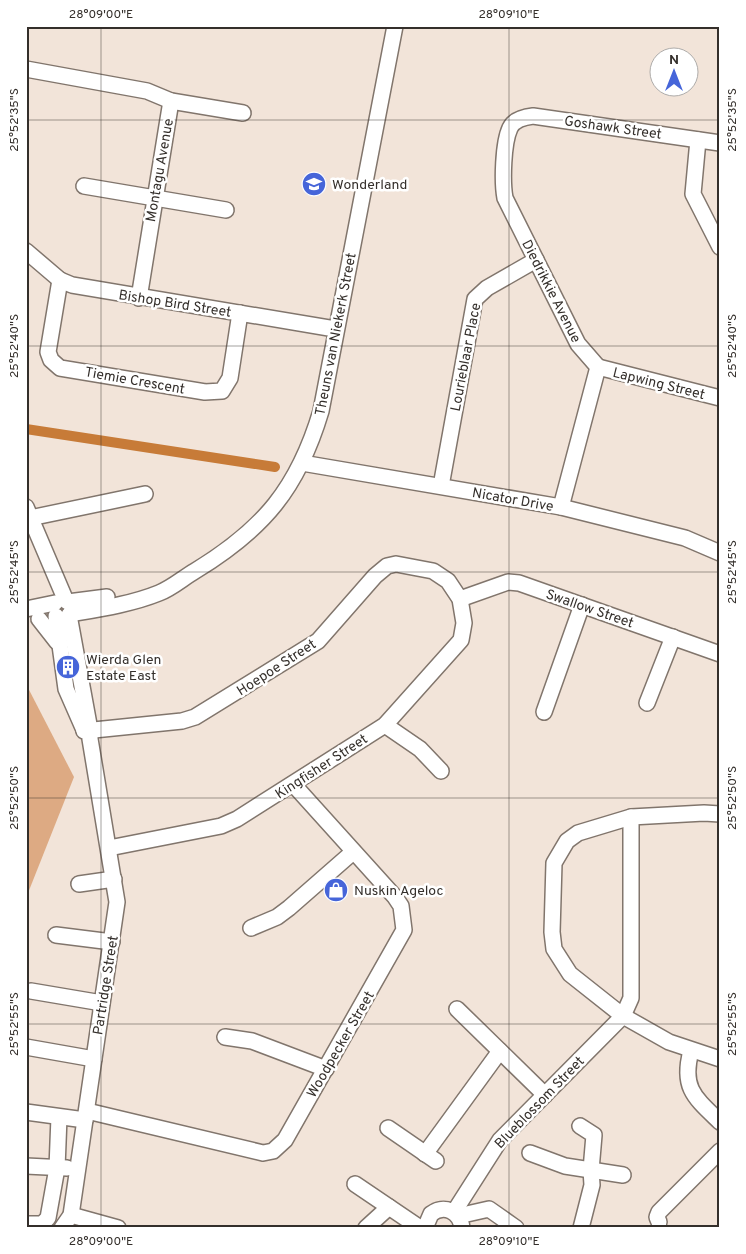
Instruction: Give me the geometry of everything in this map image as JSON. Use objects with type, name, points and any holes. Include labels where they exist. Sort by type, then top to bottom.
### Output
[{"type":"street","name":"Theuns van Niekerk Street","points":[[26,609],[103,608],[149,597],[222,555],[257,525],[280,500],[302,463],[321,411],[335,329],[395,26]]},
{"type":"street","name":"Montagu Avenue","points":[[26,69],[44,78],[147,91],[171,101],[139,298]]},
{"type":"street","points":[[171,101],[243,113]]},
{"type":"street","name":"Goshawk Street","points":[[510,128],[524,116],[533,116],[720,143]]},
{"type":"street","name":"Diedrikkie Avenue","points":[[510,128],[502,185],[505,198],[578,344],[598,367]]},
{"type":"street","points":[[698,140],[693,194],[720,247]]},
{"type":"street","points":[[84,186],[226,210]]},
{"type":"street","name":"Bishop Bird Street","points":[[26,251],[60,280],[88,289],[335,329]]},
{"type":"street","name":"Lourieblaar Place","points":[[441,486],[475,300],[487,288],[536,260]]},
{"type":"street","name":"Tiemie Crescent","points":[[60,280],[48,352],[51,360],[60,368],[205,392],[222,391],[230,378],[240,314]]},
{"type":"street","points":[[561,507],[598,367]]},
{"type":"street","name":"Lapwing Street","points":[[598,367],[720,398]]},
{"type":"street","name":"Nicator Drive","points":[[302,463],[561,507],[684,538],[720,553]]},
{"type":"street","points":[[62,608],[56,579],[28,512],[145,494]]},
{"type":"street","name":"Hoepoe Street","points":[[88,733],[195,718],[318,641],[375,576],[387,566],[396,564],[441,574],[460,599]]},
{"type":"street","name":"Swallow Street","points":[[460,599],[513,582],[720,654]]},
{"type":"street","name":"Theuns van Niekerk Street","points":[[33,620],[62,608],[174,584]]},
{"type":"street","name":"Kingfisher Street","points":[[109,848],[220,826],[236,819],[385,725],[461,640],[464,622],[460,599]]},
{"type":"street","points":[[544,712],[582,605]]},
{"type":"street","name":"Partridge Street","points":[[62,608],[76,647],[88,733],[114,879],[116,902],[112,942],[71,1215],[62,1228]]},
{"type":"street","name":"Partridge Street","points":[[62,608],[59,648],[66,689],[88,733]]},
{"type":"street","points":[[33,620],[59,648],[76,647],[82,622],[103,608]]},
{"type":"street","points":[[647,703],[673,638]]},
{"type":"street","points":[[385,725],[420,749],[441,771]]},
{"type":"street","name":"Woodpecker Street","points":[[26,1112],[59,1117],[86,1115],[263,1153],[273,1151],[285,1140],[404,930],[402,912],[395,897],[293,784]]},
{"type":"street","points":[[720,814],[704,813],[631,817],[578,833],[567,840],[554,863],[552,874],[552,932],[554,948],[570,974],[624,1016],[660,1037],[691,1051],[720,1059]]},
{"type":"street","name":"Blueblossom Street","points":[[458,1219],[500,1140],[624,1016],[631,998],[631,817]]},
{"type":"street","points":[[251,928],[277,917],[353,852]]},
{"type":"street","points":[[79,884],[114,879]]},
{"type":"street","points":[[56,935],[112,942]]},
{"type":"street","points":[[31,991],[102,1003]]},
{"type":"street","points":[[609,1004],[631,998]]},
{"type":"street","points":[[458,1009],[545,1095]]},
{"type":"street","points":[[225,1037],[252,1041],[326,1069]]},
{"type":"street","points":[[26,1047],[94,1059]]},
{"type":"street","points":[[388,1128],[431,1158],[500,1051]]},
{"type":"street","points":[[691,1051],[686,1068],[690,1089],[697,1099],[720,1122]]},
{"type":"street","points":[[36,1225],[48,1218],[57,1168],[59,1117]]},
{"type":"street","points":[[580,1126],[594,1135],[591,1170],[592,1185],[581,1228]]},
{"type":"street","points":[[659,1222],[659,1212],[720,1151]]},
{"type":"street","points":[[530,1152],[565,1166],[623,1175]]},
{"type":"street","points":[[26,1166],[78,1169]]},
{"type":"street","points":[[355,1184],[420,1228]]},
{"type":"street","points":[[366,1228],[389,1207]]},
{"type":"street","points":[[426,1228],[427,1219],[436,1210],[442,1209],[458,1219],[489,1209],[516,1228]]},
{"type":"street","points":[[71,1215],[118,1228]]},
{"type":"shaded area","points":[[26,684],[74,777],[26,898]]},
{"type":"waterway","points":[[26,429],[275,467]]},
{"type":"place","name":"Wonderland","points":[[314,184]]},
{"type":"place","name":"Wierda Glen Estate East","points":[[68,667]]},
{"type":"place","name":"Nuskin Ageloc","points":[[336,890]]}]
